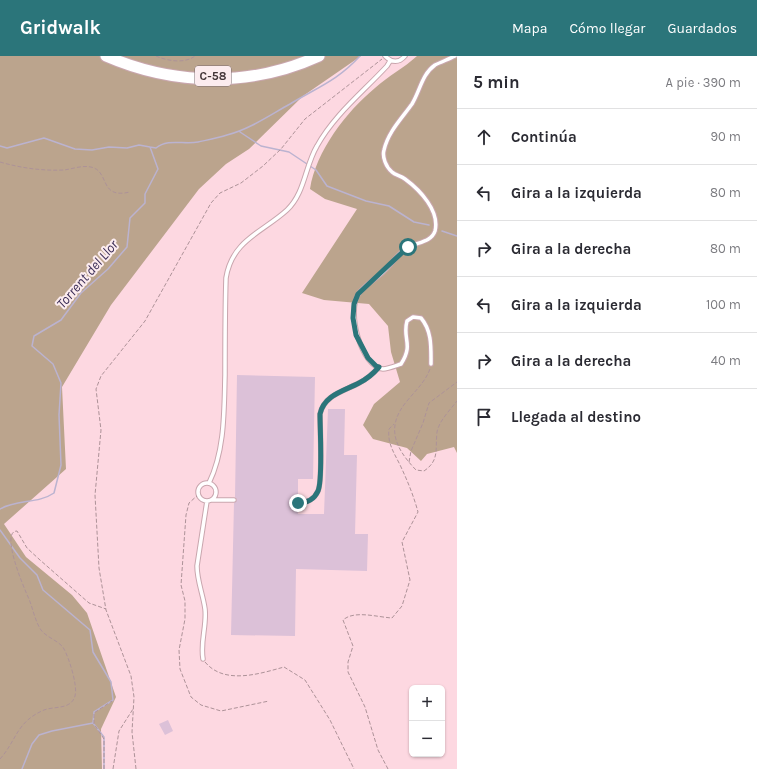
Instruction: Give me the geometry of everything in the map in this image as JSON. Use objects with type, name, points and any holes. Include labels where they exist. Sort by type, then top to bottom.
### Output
[{"type":"main road","name":"C-58","points":[[106,56],[137,68],[162,75],[209,79],[259,76],[283,70],[319,56]]},
{"type":"main road","name":"C-58","points":[[114,56],[163,71],[209,76],[258,72],[282,66],[310,56]]},
{"type":"lane","points":[[385,56],[390,61],[395,62],[401,60],[405,56]]},
{"type":"lane","points":[[432,364],[430,335],[427,325],[421,318],[413,317],[407,321],[405,327],[408,348],[406,357],[401,364],[383,369],[376,366],[368,358],[356,335],[353,318],[354,304],[358,294],[385,270],[396,257],[408,247],[429,239],[434,233],[436,221],[430,206],[419,191],[405,179],[391,172],[385,164],[383,152],[394,127],[413,102],[426,75],[436,65],[454,56]]},
{"type":"lane","points":[[234,500],[202,499],[199,494],[201,486],[209,483],[215,470],[222,428],[226,278],[228,264],[238,249],[250,236],[288,209],[298,195],[316,147],[326,132],[390,61]]},
{"type":"lane","points":[[298,503],[304,503],[311,500],[320,486],[320,414],[325,404],[333,396],[365,380],[379,367]]},
{"type":"lane","points":[[203,659],[202,637],[205,610],[197,575],[197,566],[209,500],[215,496],[216,491],[214,486],[209,483]]},
{"type":"path","points":[[156,56],[182,61],[190,60],[195,56]]},
{"type":"path","points":[[136,769],[132,732],[134,697],[131,676],[106,610],[99,568],[95,495],[101,430],[96,389],[101,376],[145,321],[211,203],[220,193],[241,183],[263,166],[281,149],[305,119],[385,56]]},
{"type":"path","points":[[0,162],[30,169],[44,170],[90,166],[96,168],[100,172],[109,189],[122,194],[130,192]]},
{"type":"path","points":[[432,364],[420,387],[397,415],[394,424],[395,438],[409,463],[416,470],[424,471],[432,466],[438,450],[437,431],[446,414],[457,401]]},
{"type":"path","points":[[409,463],[411,451],[423,424],[429,403],[457,382]]},
{"type":"path","points":[[388,769],[378,750],[365,707],[348,672],[348,662],[352,646],[343,620],[348,615],[361,614],[392,618],[402,606],[409,586],[410,580],[402,542],[418,512],[407,482],[391,448],[388,437],[388,429],[394,424]]},
{"type":"path","points":[[199,494],[189,503],[185,528],[181,585],[185,601],[186,619],[179,650],[180,669],[191,697],[201,705],[221,711],[269,701]]},
{"type":"path","points":[[11,531],[17,531],[27,548],[89,603],[106,610]]},
{"type":"path","points":[[0,759],[7,751],[19,728],[29,719],[45,710],[68,705],[76,694],[76,686],[64,648],[40,629],[29,599],[19,583]]},
{"type":"path","points":[[203,659],[212,671],[224,676],[248,675],[284,667],[305,680],[330,720],[354,769]]},
{"type":"path","points":[[104,769],[104,739],[94,724],[94,713],[112,701]]},
{"type":"path","points":[[114,769],[119,731],[133,708]]},
{"type":"shaded area","points":[[0,56],[361,56],[303,96],[249,149],[226,164],[199,189],[111,305],[62,387],[66,469],[4,524],[26,557],[72,595],[87,613],[116,697],[101,729],[102,769],[0,769]]},
{"type":"shaded area","points":[[417,56],[457,56],[457,453],[454,447],[427,454],[421,461],[407,448],[373,439],[363,425],[374,404],[400,382],[391,352],[388,326],[369,304],[324,300],[302,293],[357,209],[325,199],[310,189],[313,175],[319,161],[334,133],[353,109],[380,84]]},
{"type":"building","points":[[237,375],[315,377],[313,479],[298,479],[298,500],[294,503],[297,506],[298,514],[324,514],[328,409],[345,409],[344,455],[357,455],[355,534],[368,534],[367,571],[296,569],[295,636],[231,635],[234,503],[237,500],[235,497]]},
{"type":"building","points":[[168,720],[173,731],[165,735],[159,724]]},
{"type":"waterway","points":[[150,147],[156,148],[171,142],[193,143],[224,136],[244,129],[335,78],[352,65],[360,56]]},
{"type":"waterway","points":[[240,132],[261,146],[289,152],[316,170],[327,186],[366,201],[389,206],[414,222],[429,225]]},
{"type":"waterway","name":"Torrent del Llor","points":[[0,146],[7,148],[44,138],[75,149],[92,150],[109,147],[127,148],[139,145],[150,147],[158,169],[145,194],[145,203],[130,218],[127,247],[108,269],[81,293],[61,320],[34,336],[32,346],[53,364],[61,383],[59,415],[61,465],[54,493],[41,499],[13,504],[0,509]]},
{"type":"waterway","points":[[442,231],[457,236]]},
{"type":"waterway","name":"Torrent del Llor","points":[[0,530],[20,558],[37,575],[43,590],[90,630],[93,652],[111,682],[113,700],[94,712],[93,723],[104,737],[104,769]]},
{"type":"waterway","points":[[22,769],[32,744],[39,735],[93,723]]},
{"type":"route","points":[[298,503],[304,503],[311,500],[316,495],[320,486],[320,414],[325,404],[329,398],[337,393],[358,384],[371,376],[379,367],[368,358],[356,335],[353,318],[354,304],[358,294],[408,247]]}]
